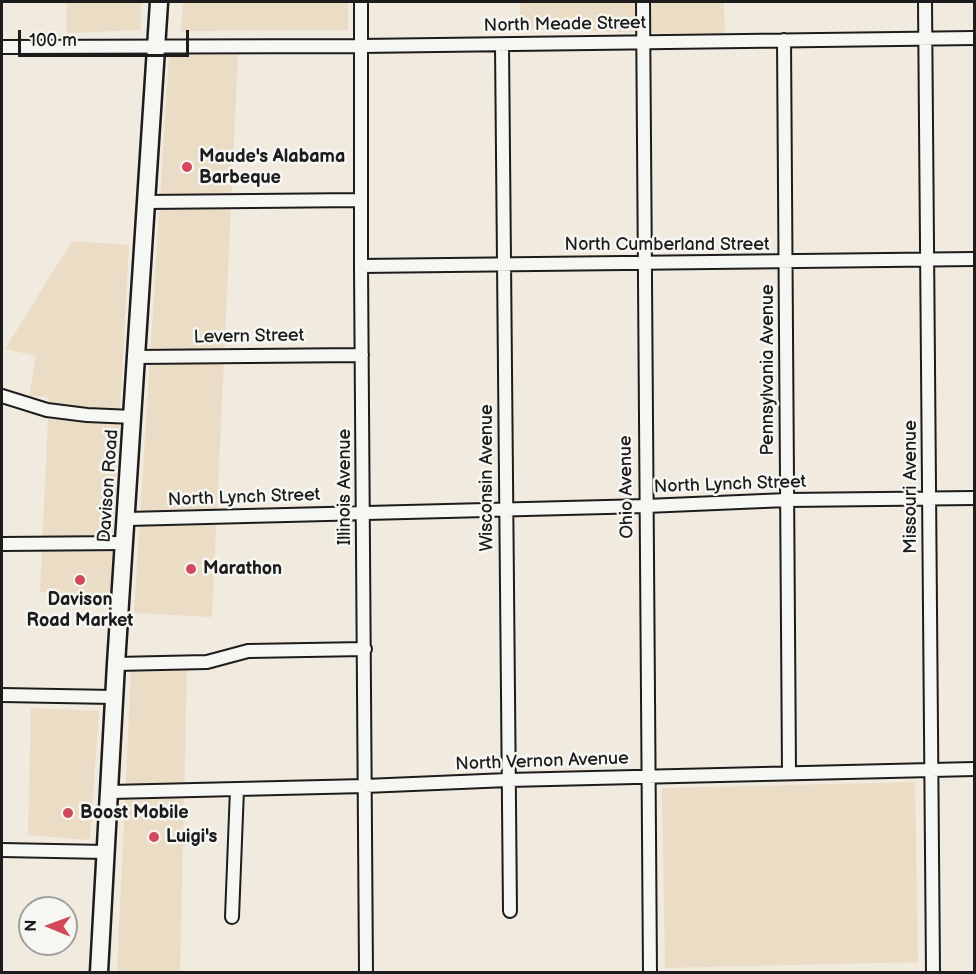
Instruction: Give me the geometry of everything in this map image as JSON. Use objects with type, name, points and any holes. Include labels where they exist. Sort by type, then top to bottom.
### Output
[{"type":"main road","name":"Davison Road","points":[[99,972],[116,663],[159,2]]},
{"type":"street","name":"Illinois Avenue","points":[[361,2],[366,972]]},
{"type":"street","name":"Ohio Avenue","points":[[643,2],[650,972]]},
{"type":"street","name":"Missouri Avenue","points":[[926,2],[933,972]]},
{"type":"street","name":"North Meade Street","points":[[2,47],[502,45],[975,38]]},
{"type":"street","name":"Pennsylvania Avenue","points":[[784,40],[789,772]]},
{"type":"street","name":"Wisconsin Avenue","points":[[502,45],[510,911]]},
{"type":"street","points":[[145,202],[361,200]]},
{"type":"street","name":"North Cumberland Street","points":[[361,266],[975,259]]},
{"type":"street","name":"Levern Street","points":[[135,357],[362,355]]},
{"type":"street","points":[[2,396],[47,410],[132,417]]},
{"type":"street","name":"North Lynch Street","points":[[126,519],[646,506],[787,500],[975,498]]},
{"type":"street","points":[[2,544],[124,543]]},
{"type":"street","points":[[116,663],[207,662],[248,651],[365,648]]},
{"type":"street","points":[[2,695],[114,697]]},
{"type":"street","name":"North Vernon Avenue","points":[[110,792],[789,772],[975,770]]},
{"type":"street","points":[[232,916],[237,789]]},
{"type":"street","points":[[2,850],[106,852]]},
{"type":"shaded area","points":[[67,2],[141,2],[141,30],[66,33]]},
{"type":"shaded area","points":[[183,2],[348,2],[348,30],[181,31]]},
{"type":"shaded area","points":[[520,2],[724,2],[725,35],[521,29]]},
{"type":"shaded area","points":[[169,55],[238,55],[212,617],[134,613]]},
{"type":"shaded area","points":[[72,241],[129,245],[110,596],[40,592],[49,397],[29,396],[36,356],[5,349]]},
{"type":"shaded area","points":[[131,669],[187,669],[180,972],[117,972]]},
{"type":"shaded area","points":[[31,708],[99,711],[90,840],[28,835]]},
{"type":"shaded area","points":[[915,782],[918,962],[665,968],[662,788]]},
{"type":"place","name":"Maude's Alabama Barbeque","points":[[187,167]]},
{"type":"place","name":"Marathon","points":[[191,569]]},
{"type":"place","name":"Davison Road Market","points":[[80,580]]},
{"type":"place","name":"Boost Mobile","points":[[68,813]]},
{"type":"place","name":"Luigi's","points":[[154,837]]}]
